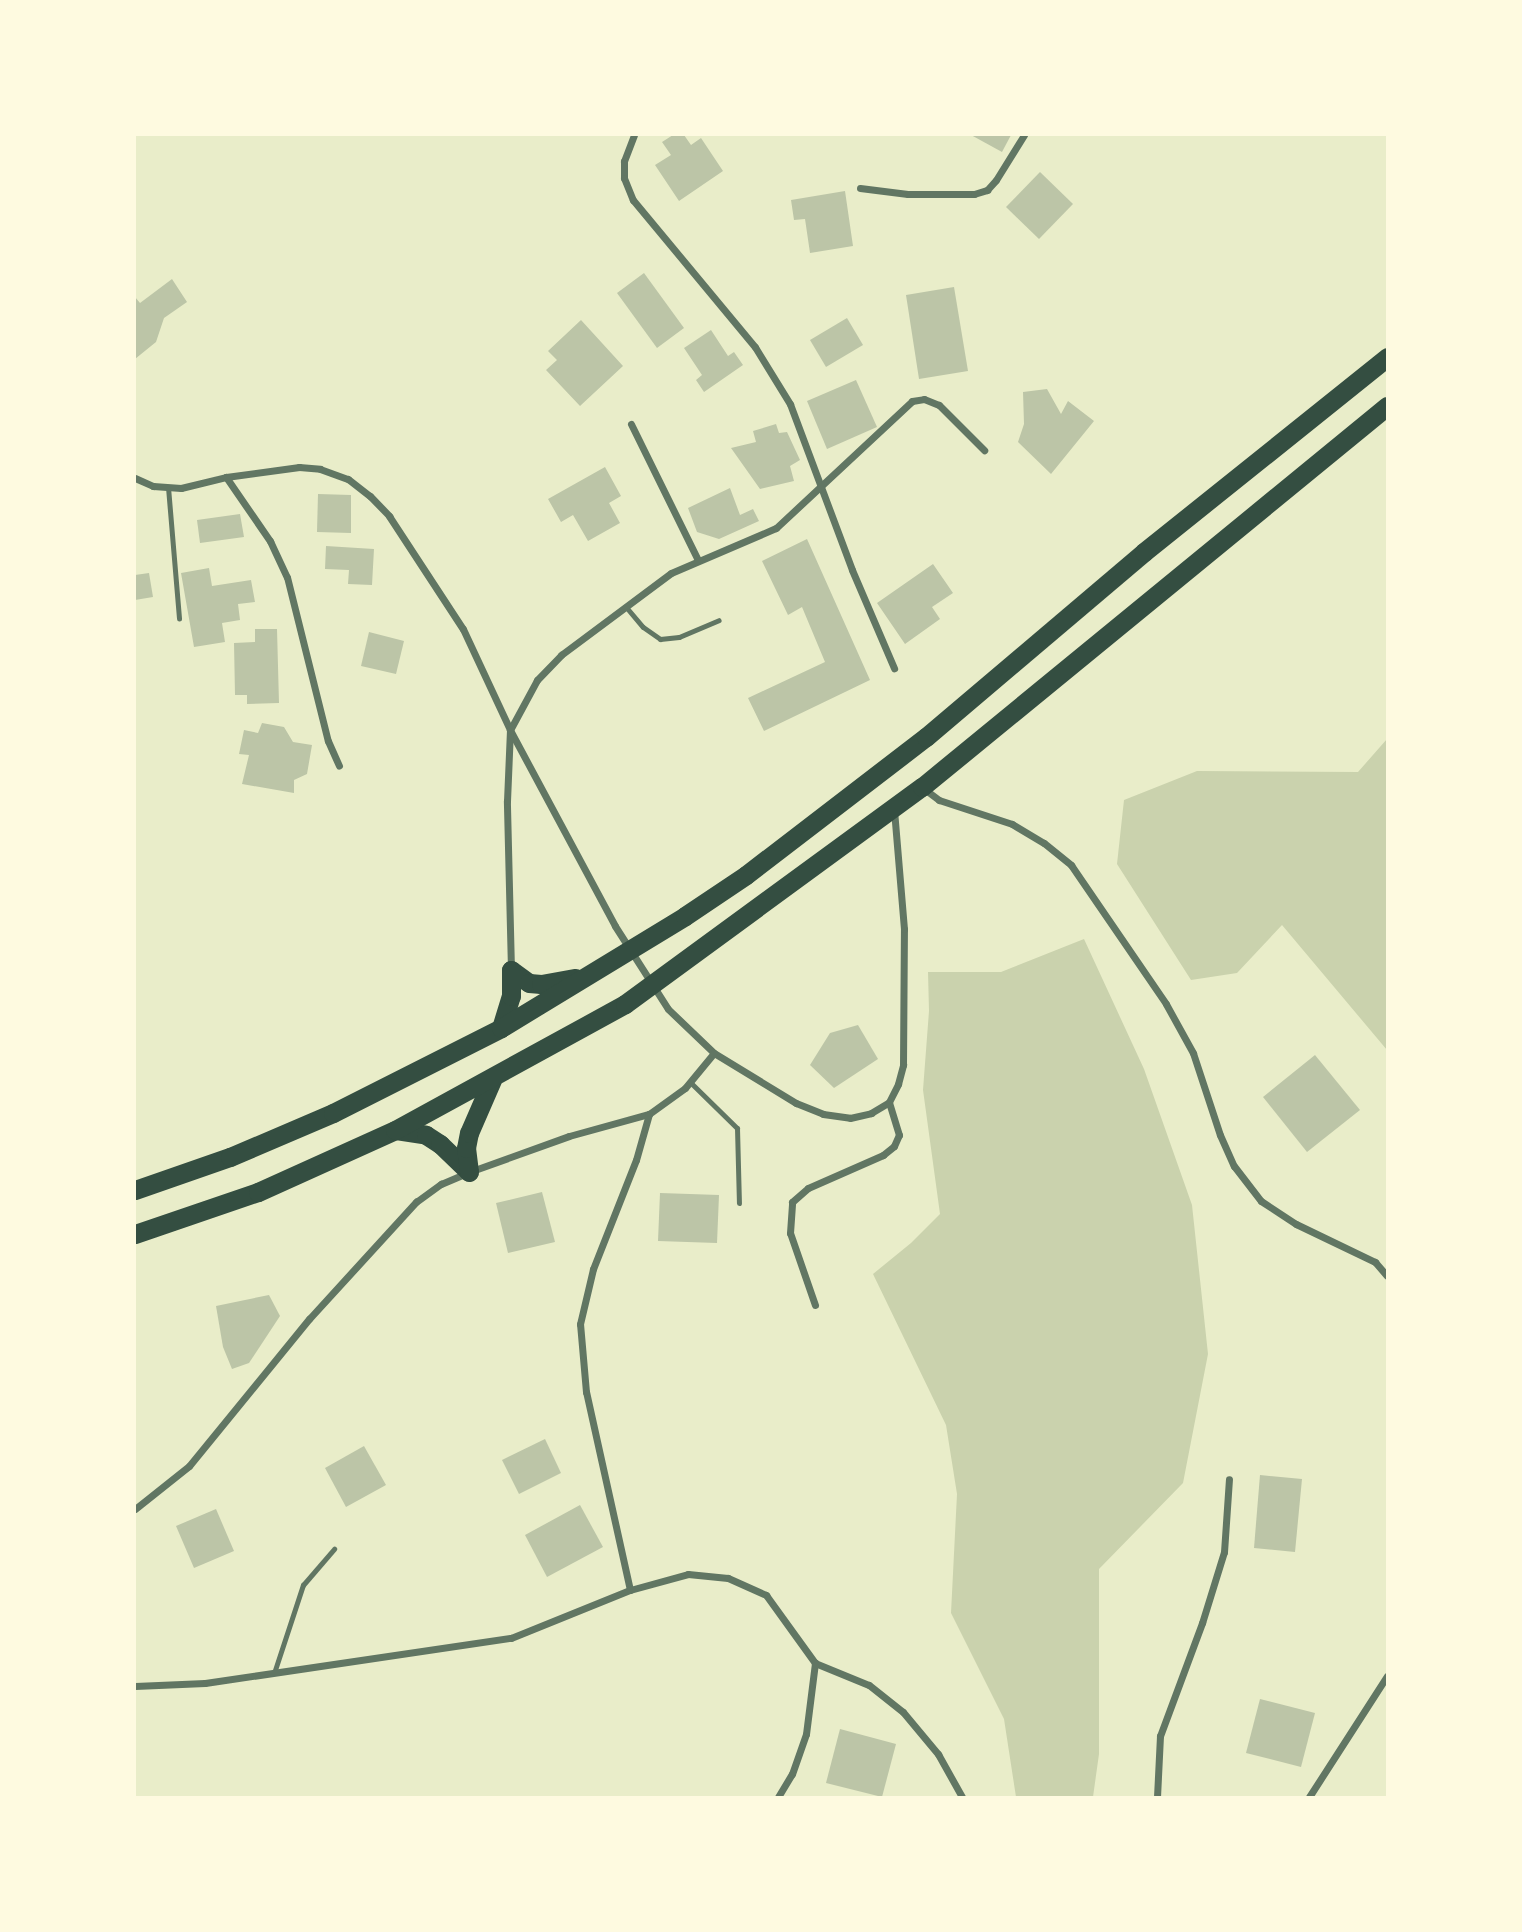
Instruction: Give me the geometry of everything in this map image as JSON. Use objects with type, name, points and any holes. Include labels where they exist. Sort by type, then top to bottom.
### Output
[{"type":"highway","points":[[135,1190],[230,1157],[333,1113],[501,1028],[685,916],[746,875],[926,737],[1144,552],[1387,357]]},
{"type":"highway","points":[[135,1234],[258,1192],[395,1130],[492,1080],[625,1004],[922,788],[1387,406]]},
{"type":"highway","points":[[511,971],[529,983],[541,984],[592,972]]},
{"type":"highway","points":[[501,1028],[511,996],[511,971]]},
{"type":"highway","points":[[469,1172],[466,1148],[469,1133],[492,1080]]},
{"type":"highway","points":[[395,1130],[413,1130],[426,1135],[440,1144],[469,1172]]},
{"type":"street","points":[[634,135],[624,161],[624,178],[633,200],[716,297],[767,365],[794,414],[852,570],[894,668]]},
{"type":"street","points":[[860,188],[908,194],[974,194],[986,190],[996,180],[1024,135]]},
{"type":"street","points":[[511,971],[507,802],[510,730],[537,680],[561,655],[670,573],[775,528],[912,401],[924,399],[939,405],[984,450]]},
{"type":"street","points":[[631,424],[698,560]]},
{"type":"street","points":[[135,478],[153,486],[181,488],[226,477],[299,467],[320,469],[348,479],[370,496],[389,516],[463,629],[510,730],[615,926],[668,1009],[714,1053],[796,1103],[823,1114],[850,1118],[871,1113],[889,1102],[898,1084],[906,1038],[904,929],[894,808]]},
{"type":"street","points":[[226,477],[270,541],[287,577],[328,741],[339,766]]},
{"type":"street","points":[[922,788],[939,800],[1012,824],[1044,842],[1071,865],[1166,1004],[1193,1053],[1220,1135],[1234,1166],[1261,1201],[1296,1224],[1353,1248],[1375,1262],[1387,1276]]},
{"type":"street","points":[[135,1509],[189,1466],[309,1319],[416,1202],[441,1184],[469,1172],[569,1136],[649,1114],[669,1103],[714,1053]]},
{"type":"street","points":[[815,1305],[790,1233],[792,1202],[808,1188],[883,1155],[894,1146],[900,1135],[889,1102]]},
{"type":"street","points":[[631,1590],[586,1392],[580,1324],[593,1269],[636,1160],[649,1114]]},
{"type":"street","points":[[1157,1797],[1160,1736],[1202,1623],[1224,1552],[1229,1479]]},
{"type":"street","points":[[135,1686],[205,1683],[511,1638],[631,1590],[688,1574],[728,1578],[766,1595],[815,1662],[869,1685],[903,1712],[938,1754],[962,1797]]},
{"type":"street","points":[[778,1797],[792,1774],[806,1734],[815,1662]]},
{"type":"street","points":[[1308,1797],[1387,1676]]},
{"type":"lane","points":[[168,487],[179,619]]},
{"type":"lane","points":[[626,607],[643,628],[660,639],[679,637],[719,620]]},
{"type":"lane","points":[[690,1082],[737,1128],[739,1203]]},
{"type":"lane","points":[[274,1673],[303,1586],[334,1549]]},
{"type":"green space","points":[[1387,739],[1387,1050],[1282,925],[1237,973],[1191,980],[1117,864],[1124,800],[1197,771],[1358,772]]},
{"type":"green space","points":[[1084,939],[1144,1069],[1192,1205],[1208,1354],[1183,1483],[1099,1569],[1099,1754],[1093,1797],[1016,1797],[1004,1719],[951,1613],[957,1494],[946,1425],[873,1274],[911,1243],[940,1214],[923,1090],[929,1011],[928,972],[1001,972]]},
{"type":"building","points":[[673,135],[684,135],[691,145],[701,138],[723,171],[679,201],[655,165],[671,155],[662,142]]},
{"type":"building","points":[[971,135],[1011,135],[1002,152]]},
{"type":"building","points":[[1040,172],[1073,204],[1039,239],[1006,207]]},
{"type":"building","points":[[845,191],[853,246],[810,253],[805,219],[794,220],[791,200]]},
{"type":"building","points":[[644,273],[684,328],[657,348],[617,293]]},
{"type":"building","points":[[172,279],[187,302],[164,318],[156,342],[135,359],[135,297],[140,303]]},
{"type":"building","points":[[954,287],[968,371],[919,379],[906,295]]},
{"type":"building","points":[[847,318],[863,345],[826,367],[810,340]]},
{"type":"building","points":[[581,320],[623,366],[580,406],[546,370],[557,360],[548,351]]},
{"type":"building","points":[[711,330],[728,356],[734,352],[743,365],[704,392],[696,380],[702,375],[684,348]]},
{"type":"building","points":[[856,380],[877,427],[827,449],[807,401]]},
{"type":"building","points":[[1047,389],[1061,414],[1068,401],[1094,421],[1051,474],[1018,442],[1024,424],[1023,392]]},
{"type":"building","points":[[776,424],[779,433],[787,432],[800,460],[790,466],[794,481],[760,489],[731,448],[756,442],[753,431]]},
{"type":"building","points":[[605,467],[621,496],[609,503],[620,523],[588,541],[573,515],[561,522],[548,499]]},
{"type":"building","points":[[730,488],[740,515],[753,509],[759,521],[719,539],[697,532],[688,508]]},
{"type":"building","points":[[318,494],[351,495],[351,533],[317,532]]},
{"type":"building","points":[[240,514],[244,537],[200,543],[197,520]]},
{"type":"building","points":[[807,539],[870,680],[764,731],[748,698],[825,662],[802,607],[788,615],[762,561]]},
{"type":"building","points":[[326,546],[374,549],[372,585],[348,584],[349,570],[325,569]]},
{"type":"building","points":[[933,564],[953,593],[932,607],[940,619],[905,644],[877,603]]},
{"type":"building","points":[[209,568],[212,586],[251,580],[255,602],[238,604],[240,620],[222,623],[225,642],[194,647],[181,573]]},
{"type":"building","points":[[149,573],[153,597],[135,600],[135,575]]},
{"type":"building","points":[[255,629],[277,629],[279,703],[247,704],[247,695],[235,695],[234,643],[255,642]]},
{"type":"building","points":[[369,632],[404,641],[396,674],[361,666]]},
{"type":"building","points":[[262,723],[284,727],[293,742],[312,745],[307,774],[294,780],[294,793],[242,784],[249,755],[239,754],[244,730],[258,733]]},
{"type":"building","points":[[858,1025],[878,1059],[834,1088],[810,1065],[830,1033]]},
{"type":"building","points":[[1315,1055],[1360,1110],[1307,1152],[1263,1097]]},
{"type":"building","points":[[542,1192],[555,1242],[508,1253],[496,1203]]},
{"type":"building","points":[[660,1193],[719,1195],[717,1243],[658,1241]]},
{"type":"building","points":[[269,1295],[280,1316],[249,1363],[232,1369],[223,1347],[216,1306]]},
{"type":"building","points":[[545,1439],[561,1473],[519,1494],[502,1460]]},
{"type":"building","points":[[364,1446],[386,1485],[346,1507],[325,1468]]},
{"type":"building","points":[[1260,1475],[1302,1479],[1295,1552],[1254,1548]]},
{"type":"building","points":[[580,1505],[603,1547],[547,1577],[525,1535]]},
{"type":"building","points":[[216,1509],[234,1551],[194,1568],[176,1526]]},
{"type":"building","points":[[1260,1699],[1315,1713],[1301,1767],[1246,1753]]},
{"type":"building","points":[[840,1729],[896,1744],[882,1797],[826,1783]]}]
